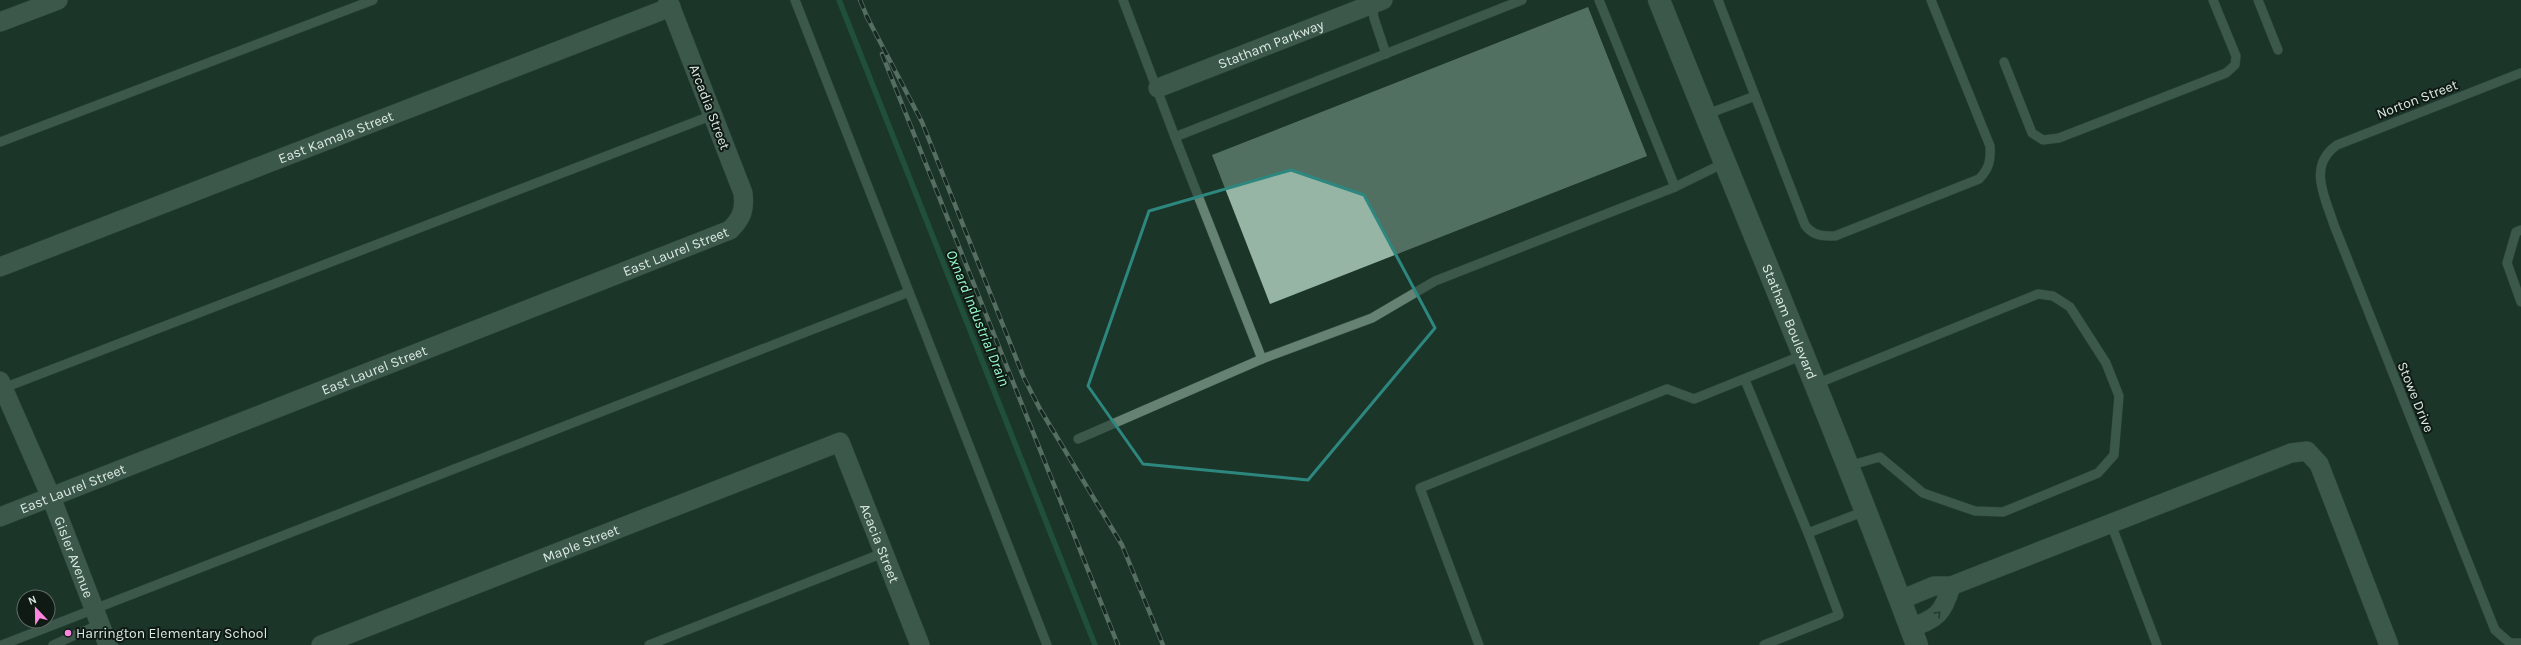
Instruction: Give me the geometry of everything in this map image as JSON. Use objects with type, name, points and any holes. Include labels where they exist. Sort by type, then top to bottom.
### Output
[{"type":"street","points":[[0,22],[58,0]]},
{"type":"street","name":"Statham Boulevard","points":[[1659,0],[1724,163],[1816,384],[1914,636]]},
{"type":"street","name":"Statham Parkway","points":[[1158,88],[1376,1]]},
{"type":"street","name":"Arcadia Street","points":[[670,4],[743,193],[744,206],[742,215]]},
{"type":"street","name":"East Kamala Street","points":[[0,266],[670,4]]},
{"type":"street","name":"East Laurel Street","points":[[0,517],[730,230],[742,215]]},
{"type":"street","name":"Gisler Avenue","points":[[1,387],[51,497],[108,645]]},
{"type":"street","name":"Acacia Street","points":[[840,442],[920,645]]},
{"type":"street","name":"Maple Street","points":[[321,645],[840,442]]},
{"type":"street","points":[[1900,600],[1923,589],[1942,585],[1951,586],[2291,453],[2307,451],[2319,464],[2389,645]]},
{"type":"street","points":[[1914,636],[1941,613],[1951,586]]},
{"type":"lane","points":[[0,142],[374,0]]},
{"type":"lane","points":[[795,0],[1047,645]]},
{"type":"lane","points":[[1123,0],[1262,359]]},
{"type":"lane","points":[[1175,137],[1522,0]]},
{"type":"lane","points":[[1599,0],[1674,187]]},
{"type":"lane","points":[[1718,0],[1805,225],[1810,232],[1816,235],[1835,236],[1979,179],[1988,170],[1991,157],[1990,146],[1931,0]]},
{"type":"lane","points":[[2004,62],[2032,133],[2043,140],[2059,138],[2226,73],[2235,64],[2236,56],[2213,0]]},
{"type":"lane","points":[[2258,0],[2278,50]]},
{"type":"lane","points":[[1376,1],[1374,18],[1386,54]]},
{"type":"lane","name":"Norton Street","points":[[2326,153],[2337,145],[2521,73]]},
{"type":"lane","points":[[1705,115],[1755,96]]},
{"type":"lane","points":[[1,387],[713,115]]},
{"type":"lane","name":"Stowe Drive","points":[[2326,153],[2318,175],[2334,225],[2472,575],[2495,630],[2510,643],[2521,643]]},
{"type":"lane","points":[[1078,439],[1262,359],[1372,318],[1435,281],[1674,187],[1724,163]]},
{"type":"lane","points":[[2521,230],[2516,232],[2507,254],[2506,263],[2521,302]]},
{"type":"lane","points":[[2,645],[97,616],[909,292]]},
{"type":"lane","points":[[1816,384],[2038,294],[2053,296],[2070,307],[2106,363],[2119,396],[2114,455],[2098,473],[2003,512],[1975,511],[1923,493],[1880,457],[1848,466]]},
{"type":"lane","points":[[1479,645],[1420,488],[1667,389],[1694,400],[1804,355]]},
{"type":"lane","points":[[1745,380],[1840,615],[1764,645]]},
{"type":"lane","points":[[1808,533],[1865,510]]},
{"type":"lane","points":[[2110,524],[2157,645]]},
{"type":"lane","points":[[649,645],[883,553]]},
{"type":"lane","points":[[53,645],[97,616]]},
{"type":"highlighted area","points":[[1291,170],[1364,195],[1435,328],[1308,480],[1143,464],[1088,386],[1149,211]]},
{"type":"building","points":[[1588,7],[1647,156],[1270,304],[1212,155]]},
{"type":"waterway","name":"Oxnard Industrial Drain","points":[[839,0],[1095,645]]},
{"type":"railway","points":[[860,0],[868,19]]},
{"type":"railway","points":[[866,15],[922,122],[1024,378],[1040,409],[1122,545],[1163,645]]},
{"type":"railway","points":[[882,54],[1118,645]]},
{"type":"place","name":"Harrington Elementary School","points":[[68,633]]}]
